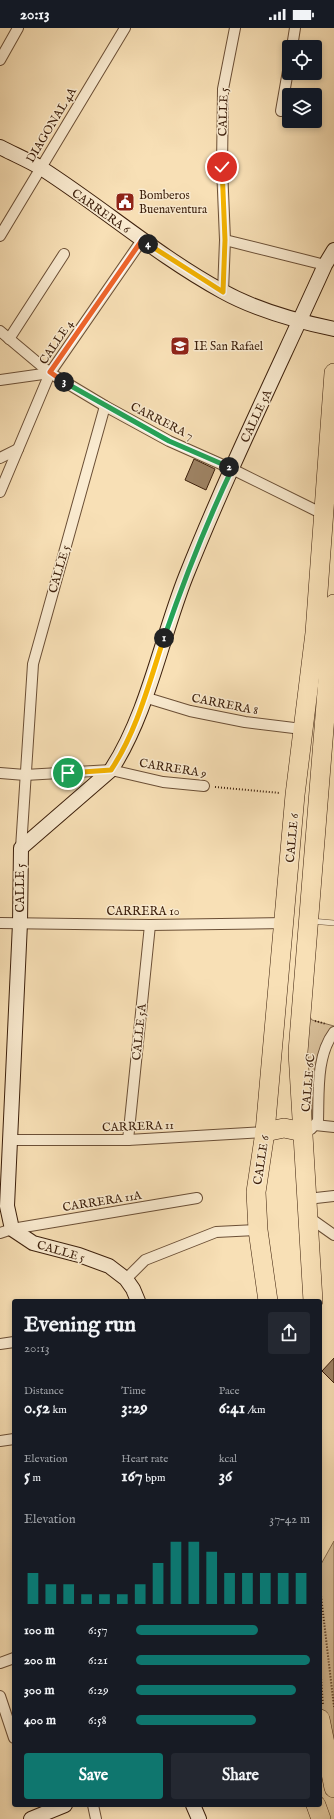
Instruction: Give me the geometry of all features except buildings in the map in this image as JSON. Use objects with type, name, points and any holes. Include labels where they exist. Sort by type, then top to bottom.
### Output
[{"type":"highway","name":"CALLE 6","points":[[272,1299],[258,1230],[256,1192],[265,1132],[285,922],[295,794],[315,634],[334,373]]},
{"type":"highway","name":"CALLE 6","points":[[313,1299],[307,1208],[309,1128],[298,1052],[308,920],[329,748],[334,604]]},
{"type":"highway","points":[[265,1132],[284,1128],[309,1128]]},
{"type":"highway","points":[[322,1728],[334,1788]]},
{"type":"highway","points":[[317,1807],[321,1819]]},
{"type":"main road","name":"CARRERA 6","points":[[0,147],[40,168],[142,240],[223,292],[252,305],[300,322],[334,329]]},
{"type":"main road","points":[[325,265],[334,250]]},
{"type":"main road","name":"CALLE 5A","points":[[20,848],[111,770],[127,741],[185,579],[210,515],[325,265]]},
{"type":"main road","name":"CALLE 5","points":[[20,848],[20,923],[6,1231],[32,1243],[79,1255],[109,1266],[126,1279],[133,1289],[137,1299]]},
{"type":"main road","points":[[37,1813],[58,1807]]},
{"type":"main road","points":[[194,1807],[199,1819]]},
{"type":"street","points":[[0,60],[18,28]]},
{"type":"street","name":"DIAGONAL 4A","points":[[0,236],[125,28]]},
{"type":"street","name":"CALLE 5","points":[[223,292],[225,240],[222,167],[223,89],[236,28]]},
{"type":"street","points":[[293,40],[295,28]]},
{"type":"street","points":[[281,111],[286,80]]},
{"type":"street","name":"CALLE 4","points":[[0,492],[50,372],[142,240]]},
{"type":"street","points":[[225,240],[325,265]]},
{"type":"street","points":[[9,339],[64,254]]},
{"type":"street","name":"CARRERA 7","points":[[0,331],[50,372],[105,406],[169,441],[232,469],[323,514]]},
{"type":"street","points":[[0,380],[50,372]]},
{"type":"street","name":"CALLE 5","points":[[20,848],[33,664],[105,406]]},
{"type":"street","points":[[0,458],[18,449]]},
{"type":"street","name":"CARRERA 8","points":[[144,697],[190,710],[245,722],[302,729]]},
{"type":"street","name":"CARRERA 9","points":[[0,773],[25,775],[111,770],[163,782],[204,786]]},
{"type":"street","name":"CARRERA 10","points":[[0,923],[150,925],[285,922]]},
{"type":"street","name":"CALLE 5A","points":[[128,1140],[150,925]]},
{"type":"street","name":"CALLE 6C","points":[[309,1128],[318,1121],[322,1057],[327,1041],[334,1032]]},
{"type":"street","points":[[309,1128],[334,1127]]},
{"type":"street","name":"CARRERA 11","points":[[11,1140],[128,1140],[265,1132]]},
{"type":"street","points":[[334,1196],[307,1208],[334,1235]]},
{"type":"street","name":"CARRERA 11A","points":[[6,1231],[197,1198]]},
{"type":"street","points":[[126,1279],[145,1260],[216,1232],[258,1230]]},
{"type":"street","points":[[0,1344],[12,1342]]},
{"type":"street","points":[[0,1441],[12,1439]]},
{"type":"street","points":[[0,1663],[12,1659]]},
{"type":"street","points":[[0,1696],[12,1732]]},
{"type":"street","points":[[93,1807],[96,1819]]},
{"type":"lane","points":[[308,920],[334,923]]},
{"type":"path","name":"CARRERA 9","points":[[204,786],[295,794]]},
{"type":"path","points":[[322,1604],[334,1707]]},
{"type":"shaded area","points":[[307,1013],[312,1020],[334,1026],[334,1032],[327,1041],[318,1114],[303,1132]]},
{"type":"shaded area","points":[[334,1541],[334,1781],[322,1727],[322,1562]]},
{"type":"place","name":"Bomberos Buenaventura","points":[[125,202]]},
{"type":"place","name":"IE San Rafael","points":[[180,346]]},
{"type":"route","points":[[68,773],[111,770],[117,760],[127,741],[144,697],[185,579],[210,515],[232,469],[169,441],[79,392],[50,372],[142,240],[223,292],[225,240],[222,167]]}]
